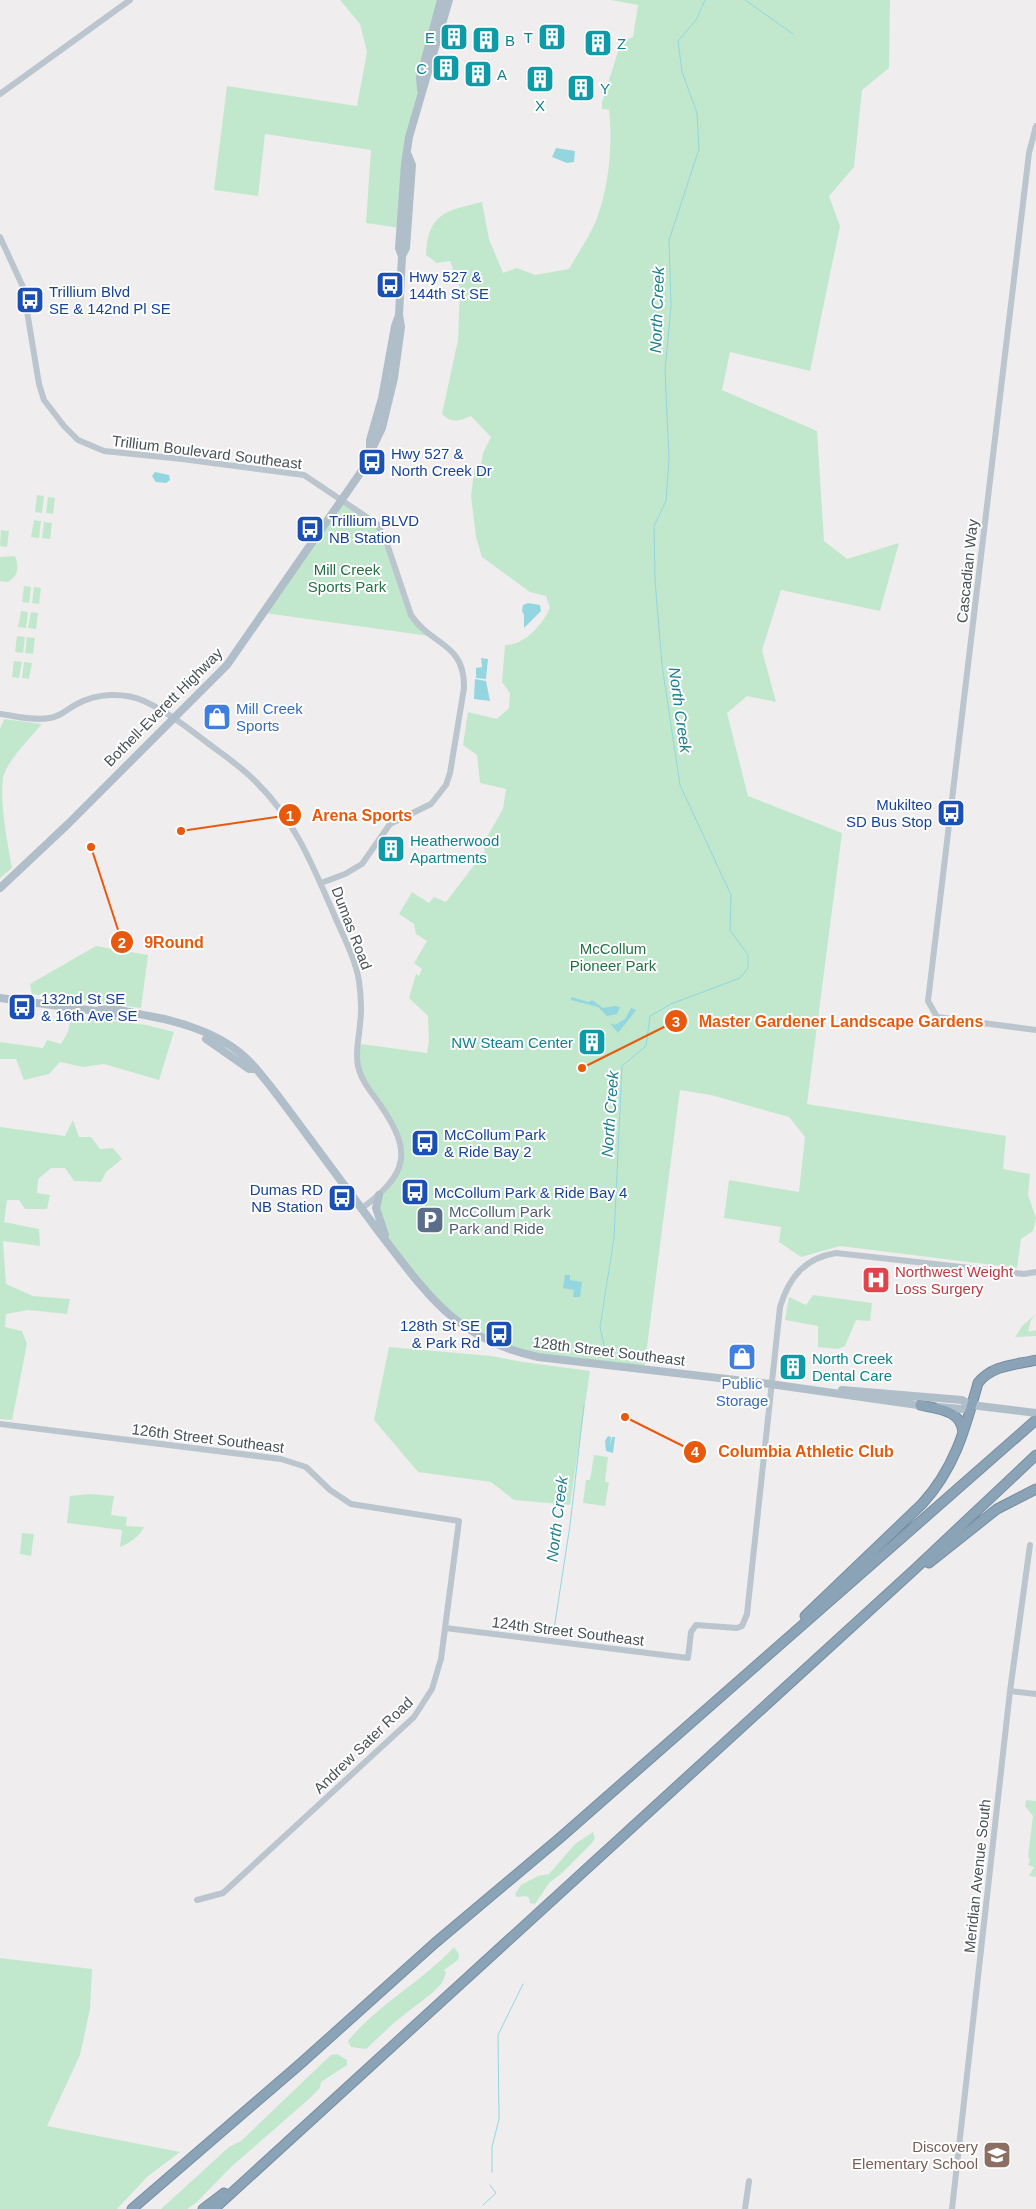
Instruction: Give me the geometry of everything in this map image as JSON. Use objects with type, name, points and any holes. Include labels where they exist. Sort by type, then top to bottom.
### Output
[{"type":"highway","points":[[762,1660],[829,1591],[930,1496],[948,1470],[963,1436],[978,1384],[992,1370],[1036,1360]]},
{"type":"highway","points":[[920,1405],[956,1416],[962,1425],[963,1436]]},
{"type":"highway","points":[[133,2208],[1036,1420]]},
{"type":"highway","points":[[214,2209],[915,1569],[1036,1455]]},
{"type":"highway","points":[[915,1569],[930,1562],[997,1509],[1036,1489]]},
{"type":"highway","points":[[202,2209],[261,2165]]},
{"type":"main road","name":"Bothell-Everett Highway","points":[[421,91],[420,78],[441,0]]},
{"type":"main road","name":"Bothell-Everett Highway","points":[[0,888],[68,824],[237,651],[361,472],[370,450],[370,440],[382,398],[394,326],[399,315],[402,256],[399,248],[405,164],[408,155],[409,137],[421,91],[428,80],[449,0]]},
{"type":"main road","name":"128th Street Southeast","points":[[0,998],[96,1011],[102,1009],[134,1013],[189,1026],[223,1043],[246,1059],[278,1096],[415,1281],[445,1313],[480,1337],[514,1351],[538,1358],[770,1384],[962,1400],[971,1405],[1036,1413]]},
{"type":"main road","points":[[379,1194],[376,1202],[377,1213],[391,1248]]},
{"type":"main road","name":"128th Street Southeast","points":[[770,1384],[852,1397],[920,1405],[961,1409],[971,1405]]},
{"type":"main road","points":[[852,1397],[858,1395],[879,1398],[886,1395]]},
{"type":"street","points":[[0,94],[130,0]]},
{"type":"street","name":"Cascadian Way","points":[[1036,126],[1029,153],[998,404],[970,660],[928,1001],[937,1017],[1036,1030]]},
{"type":"street","name":"Trillium Boulevard Southeast","points":[[0,237],[23,287],[39,384],[44,400],[54,416],[78,440],[104,451],[182,459],[304,476],[374,522],[382,532],[411,615],[417,624],[451,649],[459,659],[464,674],[464,688],[450,773],[440,795],[417,812],[390,824],[382,833],[367,859],[354,870],[321,883]]},
{"type":"street","name":"Dumas Road","points":[[0,714],[36,719],[50,718],[64,714],[76,704],[96,696],[130,696],[144,701],[174,717],[257,782],[283,813],[307,851],[352,957],[359,979],[361,995],[357,1054],[358,1066],[369,1090],[392,1123],[401,1144],[399,1169],[388,1186],[361,1209]]},
{"type":"street","points":[[770,1384],[780,1307],[787,1287],[801,1268],[812,1260],[836,1254],[1024,1274],[1036,1272]]},
{"type":"street","name":"124th Street Southeast","points":[[445,1628],[688,1658],[691,1632],[696,1624],[737,1628],[742,1626],[747,1614],[765,1459],[770,1384]]},
{"type":"street","name":"126th Street Southeast","points":[[0,1424],[282,1459],[306,1467],[330,1490],[351,1504],[459,1521]]},
{"type":"street","name":"Andrew Sater Road","points":[[197,1900],[223,1893],[414,1717],[423,1706],[433,1687],[441,1659],[459,1521]]},
{"type":"street","name":"Meridian Avenue South","points":[[952,2209],[1010,1692],[1030,1545]]},
{"type":"street","points":[[1010,1692],[1036,1694]]},
{"type":"street","points":[[745,2209],[749,2181]]},
{"type":"green space","points":[[340,0],[441,0],[408,155],[400,228],[366,223],[371,150],[265,134],[258,196],[214,190],[227,86],[357,106],[367,52],[360,24]]},
{"type":"green space","name":"McCollum Pioneer Park","points":[[611,0],[890,0],[889,68],[862,90],[854,167],[829,196],[840,226],[810,371],[730,352],[722,390],[817,431],[824,541],[847,559],[899,543],[880,611],[781,590],[762,650],[776,702],[747,696],[727,713],[748,796],[842,833],[807,1104],[1006,1136],[1003,1169],[1030,1174],[1028,1195],[1036,1218],[1033,1231],[1021,1239],[1017,1268],[840,1246],[801,1257],[779,1242],[781,1227],[724,1218],[729,1180],[799,1192],[805,1137],[789,1117],[711,1095],[680,1090],[644,1370],[514,1351],[445,1313],[380,1233],[378,1200],[394,1178],[401,1144],[362,1078],[357,1046],[361,1046],[361,1044],[427,1053],[429,1041],[428,1016],[409,998],[416,974],[419,976],[422,969],[414,963],[427,941],[416,934],[414,924],[399,914],[412,892],[429,903],[434,897],[446,902],[485,851],[483,844],[503,809],[506,789],[480,783],[477,755],[463,745],[468,712],[497,719],[509,708],[510,693],[502,682],[505,645],[519,642],[526,638],[538,627],[550,608],[546,596],[530,592],[482,557],[476,537],[471,496],[475,465],[481,465],[483,453],[491,437],[471,416],[456,421],[442,414],[458,340],[460,288],[450,261],[437,263],[426,255],[427,241],[430,230],[441,216],[458,208],[482,202],[489,239],[503,273],[517,268],[535,275],[569,269],[596,221],[604,194],[609,166],[610,124],[609,110],[602,109],[602,102],[621,42],[633,37],[638,5]]},
{"type":"green space","points":[[37,495],[44,496],[42,513],[35,512]]},
{"type":"green space","points":[[48,497],[55,498],[53,514],[46,513]]},
{"type":"green space","name":"Mill Creek Sports Park","points":[[341,502],[376,525],[382,533],[412,620],[429,636],[265,613]]},
{"type":"green space","points":[[34,520],[41,521],[39,538],[31,537]]},
{"type":"green space","points":[[44,522],[52,523],[50,539],[42,538]]},
{"type":"green space","points":[[1,530],[9,531],[7,547],[0,546]]},
{"type":"green space","points":[[15,556],[17,564],[16,574],[8,582],[0,581],[0,557]]},
{"type":"green space","points":[[24,586],[31,587],[29,603],[22,602]]},
{"type":"green space","points":[[34,587],[41,588],[39,604],[32,603]]},
{"type":"green space","points":[[21,611],[28,612],[26,628],[18,627]]},
{"type":"green space","points":[[31,612],[38,613],[36,629],[28,628]]},
{"type":"green space","points":[[17,636],[25,637],[23,653],[15,652]]},
{"type":"green space","points":[[27,637],[35,638],[33,654],[25,653]]},
{"type":"green space","points":[[14,661],[22,662],[19,678],[12,677]]},
{"type":"green space","points":[[24,662],[32,663],[29,679],[22,678]]},
{"type":"green space","points":[[4,719],[42,724],[14,756],[3,777],[3,811],[12,868],[0,878],[0,729]]},
{"type":"green space","points":[[96,946],[148,955],[141,1008],[32,994],[30,984]]},
{"type":"green space","points":[[71,1016],[146,1025],[174,1032],[159,1080],[104,1064],[83,1067],[60,1062],[49,1074],[24,1080],[16,1059],[0,1059],[0,1042],[43,1048],[47,1040],[61,1044],[68,1032]]},
{"type":"green space","points":[[73,1120],[79,1137],[91,1137],[100,1149],[113,1148],[122,1159],[106,1172],[101,1182],[74,1181],[65,1168],[51,1168],[38,1179],[37,1193],[50,1195],[47,1209],[25,1209],[19,1200],[7,1200],[4,1222],[39,1229],[40,1246],[3,1241],[6,1284],[33,1296],[70,1299],[67,1314],[28,1310],[6,1314],[5,1327],[22,1331],[27,1344],[12,1420],[0,1419],[0,1127],[65,1136]]},
{"type":"green space","points":[[813,1295],[872,1303],[870,1321],[856,1320],[845,1346],[838,1349],[818,1347],[818,1326],[785,1320],[789,1297],[806,1305]]},
{"type":"green space","points":[[1036,1314],[1031,1320],[1028,1332],[1036,1330],[1036,1336],[1015,1337],[1023,1325]]},
{"type":"green space","points":[[389,1347],[491,1356],[590,1371],[570,1505],[514,1500],[491,1482],[418,1472],[374,1420]]},
{"type":"green space","points":[[594,1455],[608,1457],[605,1482],[609,1482],[605,1506],[583,1503],[586,1480],[590,1480]]},
{"type":"green space","points":[[90,1494],[114,1496],[111,1515],[127,1517],[126,1526],[144,1527],[140,1534],[131,1542],[120,1547],[122,1530],[67,1523],[70,1496]]},
{"type":"green space","points":[[22,1533],[34,1534],[31,1556],[20,1554]]},
{"type":"green space","points":[[1026,1800],[1036,1801],[1036,1877],[1029,1876],[1034,1867],[1028,1865],[1033,1816],[1025,1806]]},
{"type":"green space","points":[[593,1832],[595,1838],[592,1843],[562,1873],[549,1883],[535,1904],[530,1903],[529,1898],[526,1896],[517,1897],[515,1894],[521,1885],[538,1876],[549,1874],[575,1844]]},
{"type":"green space","points":[[454,1947],[459,1954],[458,1960],[444,1970],[446,1973],[442,1983],[431,1994],[396,2021],[366,2049],[351,2047],[348,2041],[360,2028]]},
{"type":"green space","points":[[0,1958],[92,1969],[90,2009],[80,2055],[47,2126],[180,2152],[147,2177],[117,2209],[0,2209]]},
{"type":"green space","points":[[337,2054],[347,2060],[347,2065],[321,2082],[320,2088],[309,2099],[231,2167],[196,2203],[187,2209],[161,2209],[229,2147],[241,2141],[331,2055]]},
{"type":"water","points":[[556,148],[575,151],[574,162],[567,163],[552,157]]},
{"type":"water","points":[[155,472],[169,475],[170,480],[166,483],[156,482],[152,476]]},
{"type":"water","points":[[528,603],[540,605],[541,611],[524,628],[524,615],[522,611],[523,605]]},
{"type":"water","points":[[481,658],[488,659],[486,679],[476,678],[476,668],[482,667]]},
{"type":"water","points":[[475,679],[486,681],[490,701],[474,699]]},
{"type":"water","points":[[571,997],[589,1002],[592,1000],[603,1008],[620,1007],[617,1014],[607,1016],[598,1007],[571,1000]]},
{"type":"water","points":[[631,1008],[636,1010],[618,1033],[610,1023],[615,1025],[625,1019]]},
{"type":"water","points":[[565,1275],[570,1275],[570,1280],[582,1282],[580,1297],[573,1297],[574,1290],[563,1288]]},
{"type":"water","points":[[608,1436],[611,1437],[610,1446],[612,1437],[615,1437],[613,1453],[606,1451],[605,1441]]},
{"type":"waterway","name":"North Creek","points":[[605,1350],[600,1327],[614,1238],[622,1066],[646,1046],[650,1016],[671,1004],[740,978],[748,968],[748,955],[730,930],[731,895],[680,785],[662,665],[655,580],[654,526],[666,501],[669,458],[665,370],[671,307],[669,240],[699,149],[697,113],[682,72],[678,41],[696,20],[705,0]]},
{"type":"waterway","points":[[745,0],[793,34]]},
{"type":"waterway","name":"North Creek","points":[[553,1636],[570,1525],[584,1405]]},
{"type":"waterway","name":"North Creek","points":[[492,2172],[492,2147],[499,2119],[498,2035],[523,1984]]},
{"type":"waterway","name":"North Creek","points":[[483,2205],[496,2193],[490,2185]]},
{"type":"place","name":"E","points":[[454,37]]},
{"type":"place","name":"T","points":[[552,37]]},
{"type":"place","name":"B","points":[[486,40]]},
{"type":"place","name":"Z","points":[[598,43]]},
{"type":"place","name":"C","points":[[446,68]]},
{"type":"place","name":"A","points":[[478,74]]},
{"type":"place","name":"X","points":[[540,79]]},
{"type":"place","name":"Y","points":[[581,88]]},
{"type":"place","name":"Hwy 527 & 144th St SE","points":[[390,285]]},
{"type":"place","name":"Trillium Blvd SE & 142nd Pl SE","points":[[30,300]]},
{"type":"place","name":"Hwy 527 & North Creek Dr","points":[[372,462]]},
{"type":"place","name":"Trillium BLVD NB Station","points":[[310,529]]},
{"type":"place","name":"Mill Creek Sports","points":[[217,717]]},
{"type":"place","name":"Mukilteo SD Bus Stop","points":[[951,813]]},
{"type":"place","name":"Arena Sports","points":[[181,831]]},
{"type":"place","name":"9Round","points":[[91,847]]},
{"type":"place","name":"Heatherwood Apartments","points":[[391,849]]},
{"type":"place","name":"132nd St SE & 16th Ave SE","points":[[22,1007]]},
{"type":"place","name":"NW Steam Center","points":[[592,1042]]},
{"type":"place","name":"Master Gardener Landscape Gardens","points":[[582,1068]]},
{"type":"place","name":"McCollum Park & Ride Bay 2","points":[[425,1143]]},
{"type":"place","name":"McCollum Park & Ride Bay 4","points":[[415,1192]]},
{"type":"place","name":"Dumas RD NB Station","points":[[342,1198]]},
{"type":"place","name":"McCollum Park Park and Ride","points":[[430,1220]]},
{"type":"place","name":"Northwest Weight Loss Surgery","points":[[876,1280]]},
{"type":"place","name":"128th St SE & Park Rd","points":[[499,1334]]},
{"type":"place","name":"Public Storage","points":[[742,1357]]},
{"type":"place","name":"North Creek Dental Care","points":[[793,1367]]},
{"type":"place","name":"Columbia Athletic Club","points":[[625,1417]]},
{"type":"place","name":"Discovery Elementary School","points":[[997,2155]]}]
